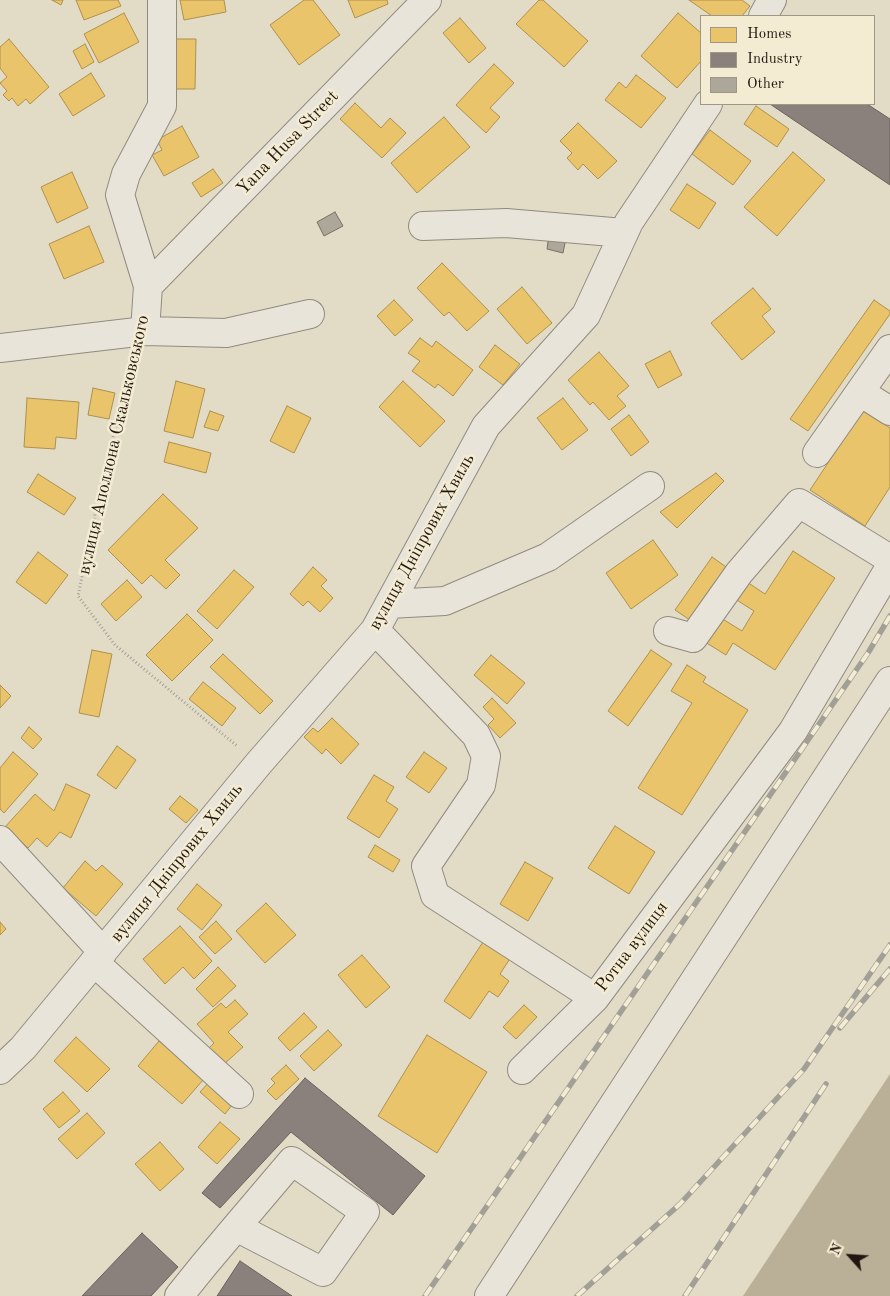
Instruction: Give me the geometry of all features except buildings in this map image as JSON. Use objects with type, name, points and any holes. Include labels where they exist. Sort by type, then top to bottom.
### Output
[{"type":"street","name":"вулиця Аполлона Скальковського","points":[[145,331],[148,286],[120,195],[126,174],[162,106],[162,0]]},
{"type":"street","name":"Yana Husa Street","points":[[148,286],[427,0]]},
{"type":"street","points":[[764,15],[772,0]]},
{"type":"street","name":"вулиця Дніпрових Хвиль","points":[[0,1070],[23,1048],[259,764],[375,630],[486,426],[586,314],[629,222],[707,105]]},
{"type":"street","points":[[423,226],[506,223],[624,233]]},
{"type":"street","points":[[0,348],[145,331],[226,334],[310,314]]},
{"type":"street","points":[[817,453],[890,349]]},
{"type":"street","points":[[860,392],[890,411]]},
{"type":"street","points":[[389,604],[445,601],[548,557],[650,486]]},
{"type":"street","points":[[668,631],[694,638],[739,573],[799,503],[890,559]]},
{"type":"street","name":"Ротна вулиця","points":[[375,630],[476,735],[486,756],[481,784],[426,866],[435,896],[595,998],[793,731],[890,567]]},
{"type":"street","points":[[489,1296],[890,681]]},
{"type":"street","points":[[0,840],[99,957],[239,1094]]},
{"type":"street","points":[[522,1070],[595,998]]},
{"type":"street","points":[[179,1296],[236,1227],[292,1161],[365,1212],[323,1272],[236,1227]]},
{"type":"path","name":"вулиця Аполлона Скальковського","points":[[145,331],[106,461],[78,596],[115,645],[259,764]]},
{"type":"shaded area","points":[[890,1074],[890,1296],[743,1296]]},
{"type":"railway","points":[[425,1296],[868,653],[890,616]]},
{"type":"railway","points":[[577,1296],[680,1204],[804,1069],[890,945]]},
{"type":"railway","points":[[840,1028],[890,969]]},
{"type":"railway","points":[[685,1296],[826,1084]]}]
